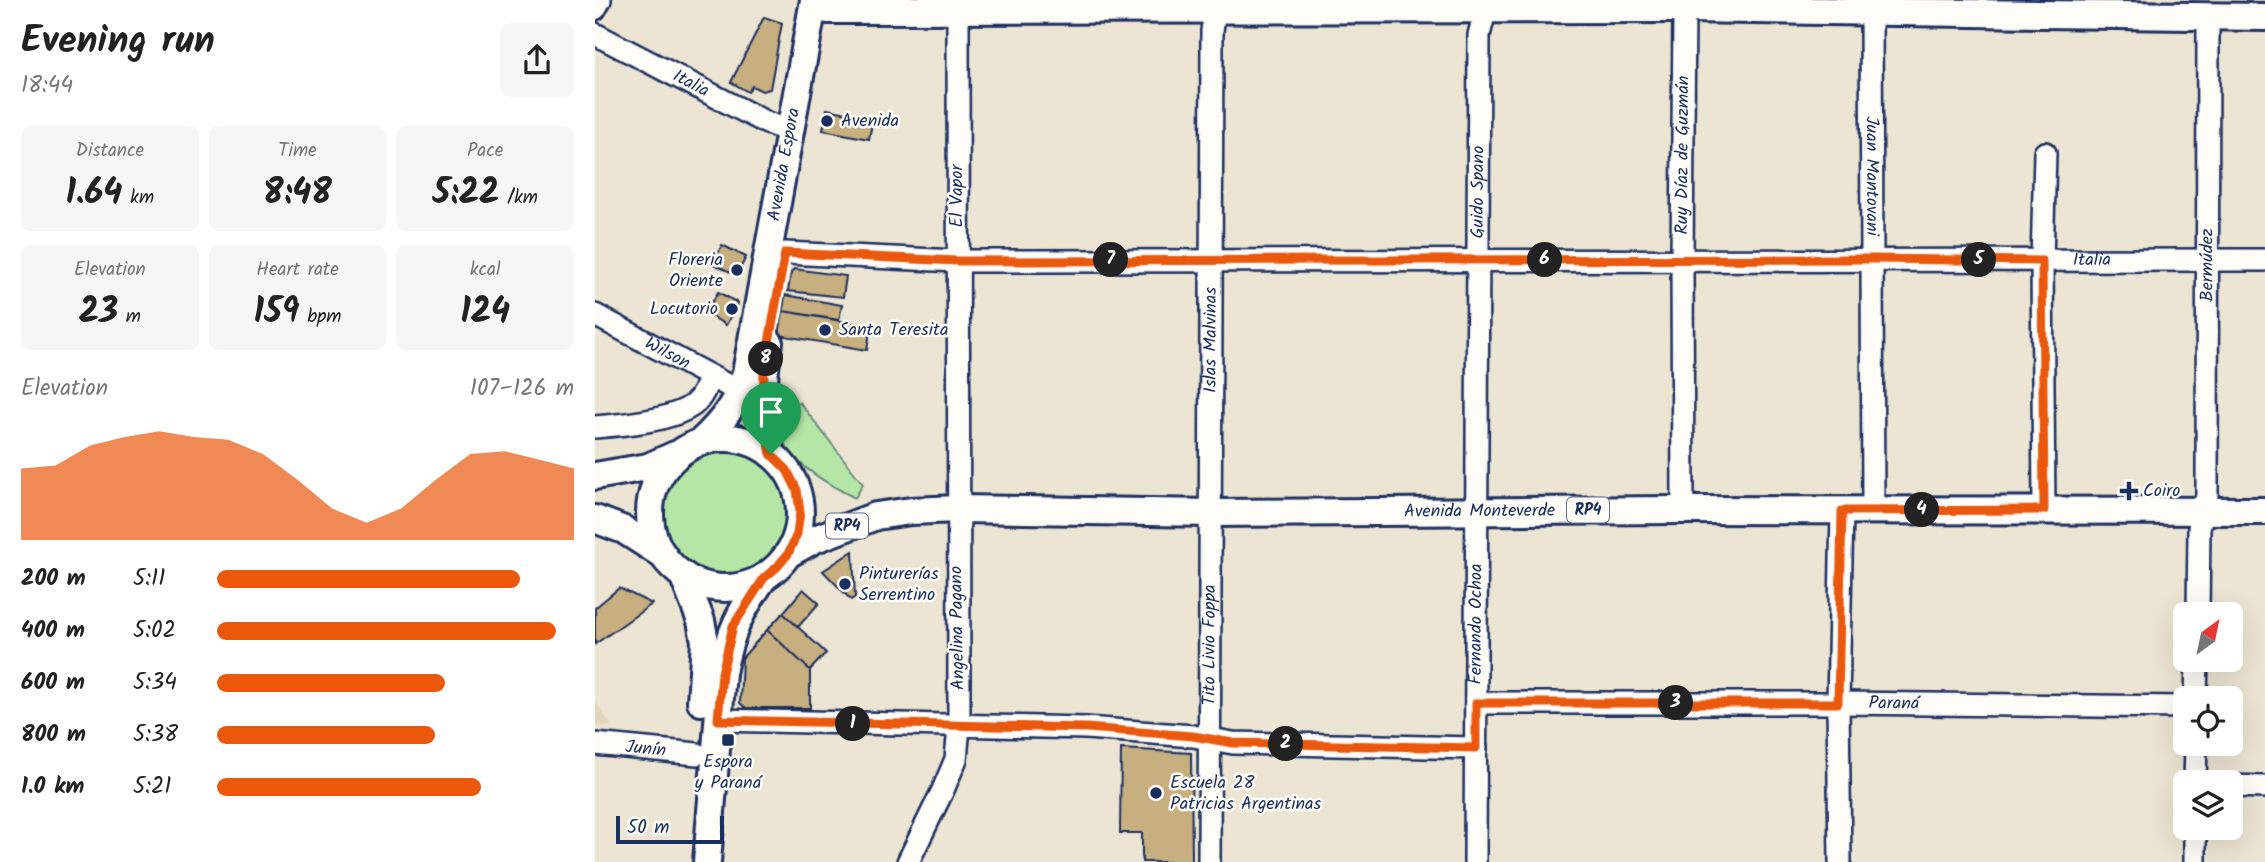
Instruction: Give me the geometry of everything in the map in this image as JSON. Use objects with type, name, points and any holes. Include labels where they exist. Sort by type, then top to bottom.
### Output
[{"type":"main road","points":[[822,4],[958,8],[1215,4],[1684,9],[1803,5],[1871,10],[2133,8],[2208,17],[2265,17]]},
{"type":"main road","name":"Avenida Espora","points":[[691,447],[730,412],[740,392],[790,131],[822,4]]},
{"type":"main road","name":"Avenida Espora","points":[[771,454],[762,393],[822,4]]},
{"type":"main road","name":"RP4","points":[[595,477],[648,467],[691,447],[726,438],[750,442],[771,454],[787,470],[797,490],[800,512],[797,534],[788,554],[777,567],[764,578],[744,586],[723,588],[702,584],[683,575],[663,555],[624,530],[595,519]]},
{"type":"main road","name":"RP4","points":[[663,555],[653,534],[650,512],[654,489],[664,469],[691,447]]},
{"type":"main road","name":"Avenida Monteverde","points":[[788,554],[815,539],[876,516],[957,509],[1212,513],[1683,510],[2265,512]]},
{"type":"main road","points":[[683,575],[701,621],[705,641],[689,862]]},
{"type":"main road","points":[[707,862],[722,673],[733,626],[764,578]]},
{"type":"street","points":[[595,9],[600,0]]},
{"type":"street","name":"Islas Malvinas","points":[[1212,513],[1212,31],[1215,4]]},
{"type":"street","name":"Guido Spano","points":[[1476,511],[1479,35],[1487,5]]},
{"type":"street","name":"El Vapor","points":[[957,509],[958,8]]},
{"type":"street","name":"Ruy Díaz de Guzmán","points":[[1683,510],[1684,9]]},
{"type":"street","name":"Juan Mantovani","points":[[1871,10],[1873,511]]},
{"type":"street","name":"Bermúdez","points":[[2198,602],[2199,528],[2207,495],[2208,17]]},
{"type":"street","name":"Italia","points":[[595,34],[767,122],[790,131]]},
{"type":"street","points":[[2044,510],[2042,261],[2045,153]]},
{"type":"street","name":"Italia","points":[[785,253],[957,261],[2265,260]]},
{"type":"street","name":"Wilson","points":[[595,315],[740,392]]},
{"type":"street","points":[[595,427],[677,413],[702,395],[709,376]]},
{"type":"street","name":"Angelina Pagano","points":[[908,862],[956,759],[959,727],[957,509]]},
{"type":"street","name":"Fernando Ochoa","points":[[1475,862],[1476,511]]},
{"type":"street","points":[[1840,862],[1838,703],[1842,511]]},
{"type":"street","name":"Tito Livio Foppa","points":[[1209,862],[1212,513]]},
{"type":"street","name":"Paraná","points":[[1476,703],[2173,707]]},
{"type":"street","points":[[718,720],[1086,728],[1193,736],[1233,743],[1476,748]]},
{"type":"street","name":"Junín","points":[[595,744],[697,754]]},
{"type":"street","points":[[2243,786],[2265,787]]},
{"type":"street","points":[[2195,840],[2195,862]]},
{"type":"shaded area","points":[[595,700],[612,727],[595,725]]},
{"type":"green space","points":[[777,401],[800,403],[863,484],[855,498],[823,480],[793,455],[778,430]]},
{"type":"green space","points":[[726,445],[752,450],[774,465],[789,487],[794,513],[789,539],[774,561],[752,576],[726,581],[700,576],[678,561],[663,539],[658,513],[663,487],[678,465],[700,450]]},
{"type":"building","points":[[764,17],[782,23],[770,89],[762,91],[752,86],[748,92],[731,82]]},
{"type":"building","points":[[827,109],[873,118],[869,139],[823,130]]},
{"type":"building","points":[[722,245],[746,257],[737,275],[713,264]]},
{"type":"building","points":[[794,269],[846,276],[843,297],[788,291]]},
{"type":"building","points":[[718,292],[738,303],[726,325],[706,313]]},
{"type":"building","points":[[785,295],[842,305],[839,320],[783,311]]},
{"type":"building","name":"Santa Teresita","points":[[783,311],[871,326],[867,350],[779,335]]},
{"type":"building","name":"Pinturerías Serrentino","points":[[853,551],[855,597],[851,600],[823,571]]},
{"type":"building","points":[[619,588],[652,604],[595,644],[595,608]]},
{"type":"building","points":[[803,589],[819,603],[798,627],[783,613]]},
{"type":"building","points":[[783,613],[826,653],[810,670],[767,630]]},
{"type":"building","points":[[767,630],[810,670],[810,708],[746,708],[740,703],[742,658]]},
{"type":"building","name":"Escuela 28 Patricias Argentinas","points":[[1121,749],[1191,753],[1192,862],[1142,862],[1142,833],[1120,833]]},
{"type":"place","name":"Avenida","points":[[827,121]]},
{"type":"place","name":"Floreria Oriente","points":[[737,270]]},
{"type":"place","name":"Locutorio","points":[[732,309]]},
{"type":"place","name":"Santa Teresita","points":[[825,330]]},
{"type":"place","name":"Coiro","points":[[2129,491]]},
{"type":"place","name":"Pinturerías Serrentino","points":[[845,584]]},
{"type":"place","name":"Espora y Paraná","points":[[728,740]]},
{"type":"place","name":"Escuela 28 Patricias Argentinas","points":[[1156,793]]},
{"type":"route","points":[[785,253],[957,261],[2042,261],[2044,510],[1842,511],[1838,703],[1476,703],[1476,748],[1233,743],[1193,736],[1086,728],[718,720],[722,673],[733,626],[764,578],[788,554],[797,534],[800,512],[797,490],[787,470],[771,454],[762,393],[785,253]]}]
